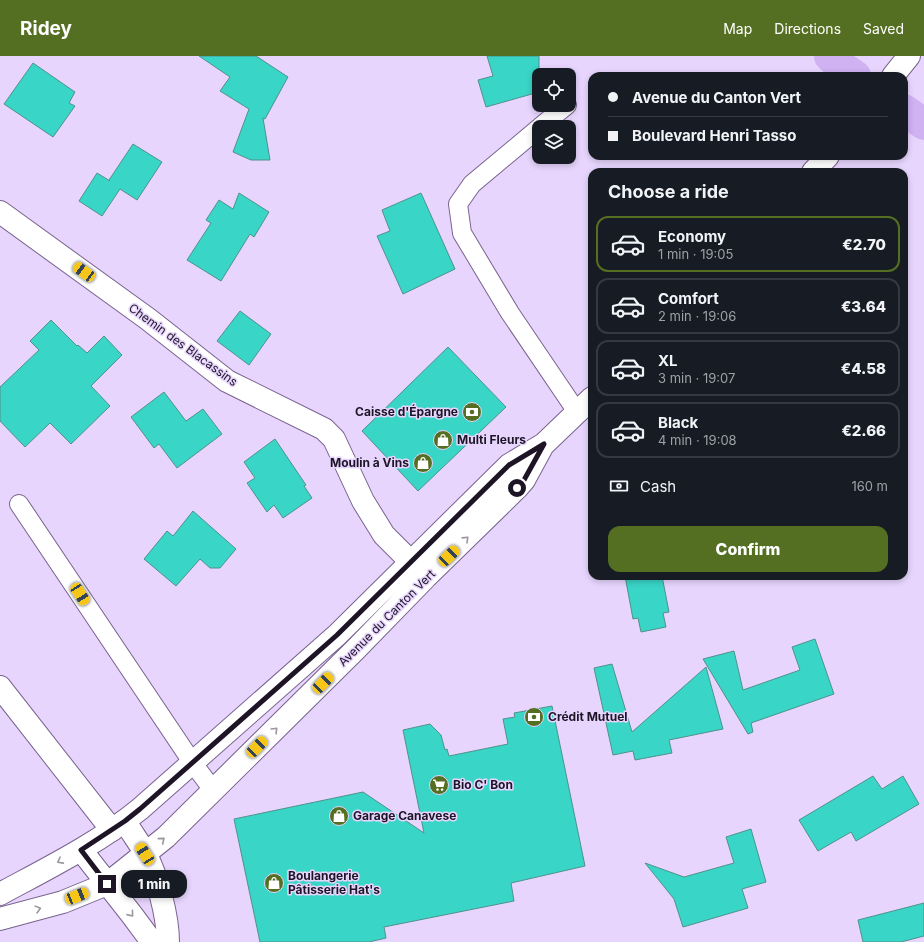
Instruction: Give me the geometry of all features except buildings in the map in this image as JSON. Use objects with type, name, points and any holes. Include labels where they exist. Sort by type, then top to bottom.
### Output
[{"type":"street","points":[[896,72],[909,56]]},
{"type":"street","points":[[817,168],[824,160]]},
{"type":"street","name":"Chemin des Blacassins","points":[[0,212],[148,319],[227,380],[324,429],[334,439],[364,500],[384,535],[419,570]]},
{"type":"street","name":"Avenue du Canton Vert","points":[[0,919],[63,902],[107,884],[166,837],[355,650],[419,570],[509,465],[544,444],[585,405]]},
{"type":"street","name":"Avenue du Canton Vert","points":[[0,894],[81,850],[118,825],[337,635],[419,570]]},
{"type":"street","points":[[0,687],[118,825],[145,854],[154,873],[164,908],[168,942]]},
{"type":"street","points":[[81,850],[152,942]]},
{"type":"lane","points":[[549,120],[559,112]]},
{"type":"lane","points":[[532,135],[472,184],[458,204],[462,233],[510,313],[585,405]]},
{"type":"lane","points":[[19,504],[192,762],[214,790]]},
{"type":"waterway","points":[[830,56],[849,72]]},
{"type":"waterway","points":[[908,113],[924,124]]},
{"type":"place","name":"Caisse d'Épargne","points":[[472,412]]},
{"type":"place","name":"Multi Fleurs","points":[[443,440]]},
{"type":"place","name":"Moulin à Vins","points":[[423,463]]},
{"type":"place","name":"Crédit Mutuel","points":[[534,717]]},
{"type":"place","name":"Bio C' Bon","points":[[439,785]]},
{"type":"place","name":"Garage Canavese","points":[[339,816]]},
{"type":"place","name":"Boulangerie Pâtisserie Hat's","points":[[274,883]]},
{"type":"route","points":[[107,884],[81,850],[125,821],[140,809],[337,635],[509,465],[544,444],[524,480],[517,488]]}]
